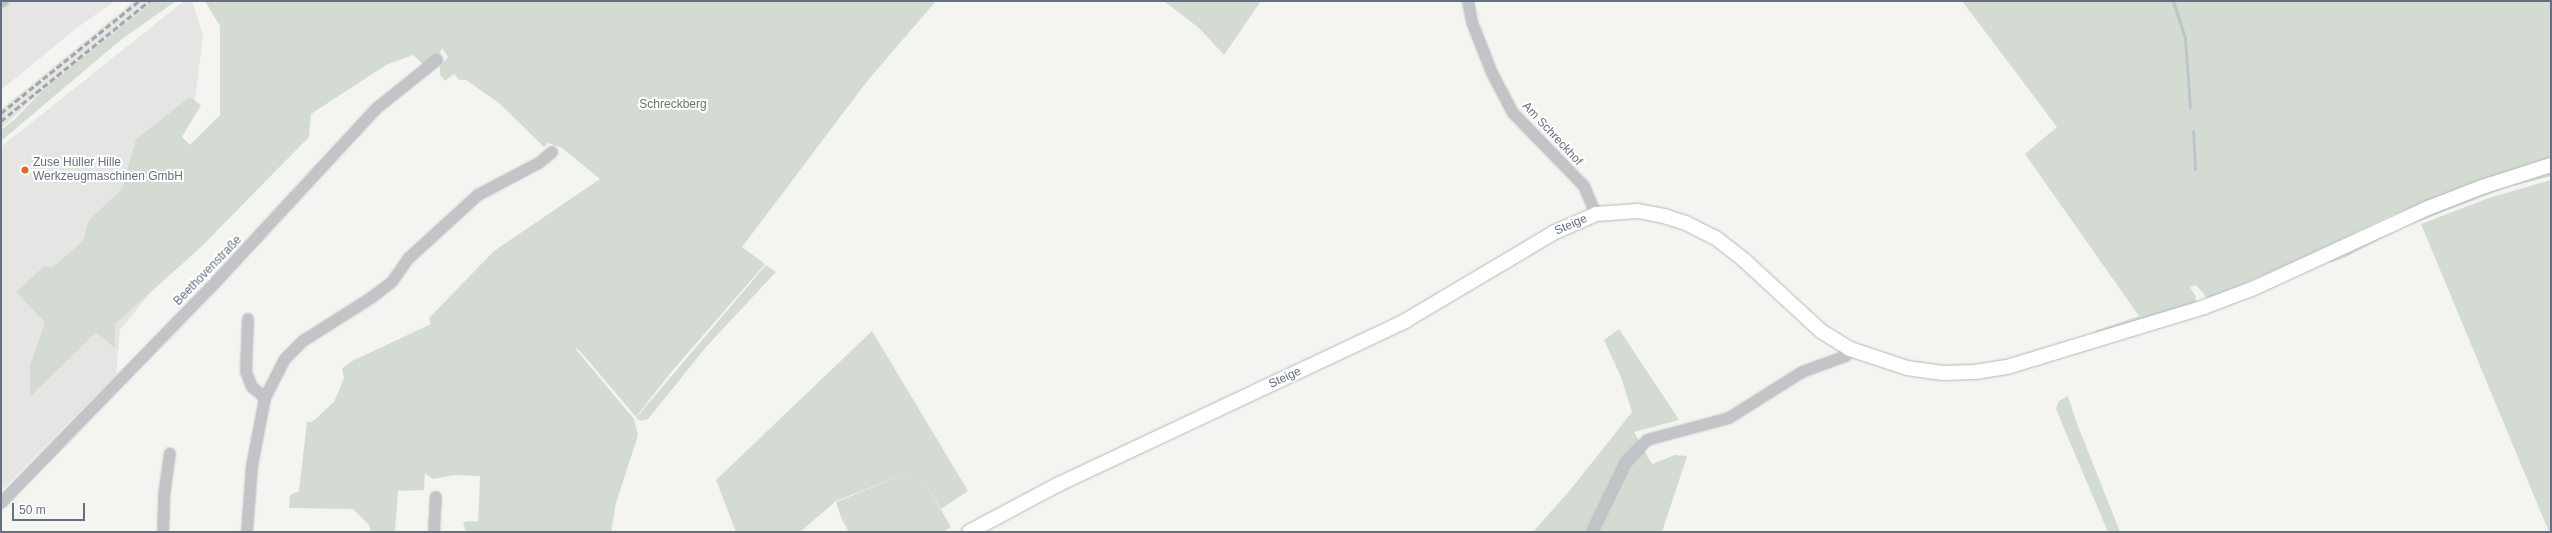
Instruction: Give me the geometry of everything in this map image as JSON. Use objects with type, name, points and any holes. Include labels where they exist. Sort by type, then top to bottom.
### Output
[{"type":"street","name":"Am Schreckhof","points":[[1468,1],[1472,22],[1492,73],[1514,113],[1584,186],[1596,214]]},
{"type":"street","name":"Beethovenstraße","points":[[1,503],[213,286],[377,108],[437,60]]},
{"type":"street","points":[[247,532],[252,466],[265,398],[284,359],[303,341],[371,298],[392,282],[409,258],[478,195],[539,163],[552,152]]},
{"type":"street","name":"Steige","points":[[968,532],[1057,485],[1405,321],[1553,233],[1596,214],[1638,211],[1664,216],[1686,223],[1704,232],[1744,260],[1821,331],[1850,349],[1907,368],[1943,373],[1975,372],[2007,367],[2204,307],[2252,289],[2428,208],[2482,187],[2551,165]]},
{"type":"street","points":[[248,319],[246,372],[252,387],[265,398]]},
{"type":"street","points":[[1592,532],[1626,462],[1647,440],[1729,418],[1802,372],[1846,356],[1850,349]]},
{"type":"street","points":[[163,532],[164,496],[170,454]]},
{"type":"street","points":[[434,532],[436,497]]},
{"type":"shaded area","points":[[1,1],[115,1],[78,27],[1,90]]},
{"type":"shaded area","points":[[134,1],[153,1],[46,87],[1,129],[1,109]]},
{"type":"shaded area","points":[[184,1],[192,1],[203,36],[194,107],[163,128],[227,200],[120,330],[116,375],[1,491],[1,147]]},
{"type":"green space","points":[[153,1],[176,1],[122,39],[1,141],[1,130],[15,119],[46,87]]},
{"type":"green space","name":"Schreckberg","points":[[205,1],[936,1],[868,80],[742,247],[765,264],[672,371],[636,417],[581,352],[574,347],[634,419],[638,435],[616,503],[611,532],[466,532],[463,522],[478,521],[480,476],[454,475],[433,479],[425,473],[424,490],[398,491],[395,532],[371,532],[369,525],[353,509],[289,508],[290,495],[299,491],[307,422],[312,422],[334,402],[344,378],[342,369],[350,362],[431,324],[429,318],[494,251],[600,179],[562,148],[548,143],[544,147],[499,103],[466,80],[459,80],[454,74],[445,81],[440,75],[440,66],[448,57],[442,48],[437,60],[427,68],[413,55],[386,65],[311,114],[309,137],[200,248],[115,324],[115,348],[96,332],[30,397],[30,366],[45,322],[16,292],[43,267],[53,267],[83,241],[89,220],[122,189],[136,139],[190,97],[201,105],[182,137],[190,145],[220,115],[220,26]]},
{"type":"green space","points":[[1164,1],[1261,1],[1224,55],[1199,28]]},
{"type":"green space","points":[[1962,1],[2551,1],[2551,157],[2469,185],[2387,217],[2305,257],[2208,299],[2196,285],[2190,287],[2196,297],[2195,306],[2096,337],[2095,331],[2139,316],[2025,154],[2057,127]]},
{"type":"green space","points":[[2551,169],[2551,176],[2505,188],[2401,228],[2344,258],[2329,263],[2327,259],[2415,217]]},
{"type":"green space","points":[[2551,180],[2551,532],[2549,532],[2421,224],[2489,198]]},
{"type":"green space","points":[[766,265],[776,272],[706,347],[648,419],[641,421],[636,418]]},
{"type":"green space","points":[[1619,329],[1679,420],[1634,432],[1652,464],[1675,455],[1687,456],[1662,532],[1533,532],[1571,489],[1632,412],[1621,377],[1604,340]]},
{"type":"green space","points":[[872,331],[968,491],[941,509],[921,476],[951,527],[944,532],[849,532],[842,520],[836,502],[918,469],[836,501],[800,532],[736,532],[716,480]]},
{"type":"green space","points":[[2068,396],[2076,421],[2120,532],[2108,532],[2056,408],[2059,401]]},
{"type":"waterway","points":[[2173,1],[2185,38],[2190,107]]},
{"type":"waterway","points":[[2193,131],[2195,169]]},
{"type":"railway","points":[[1,113],[139,1]]},
{"type":"railway","points":[[1,121],[149,1]]},
{"type":"place","name":"Zuse Hüller Hille Werkzeugmaschinen GmbH","points":[[25,170]]}]
